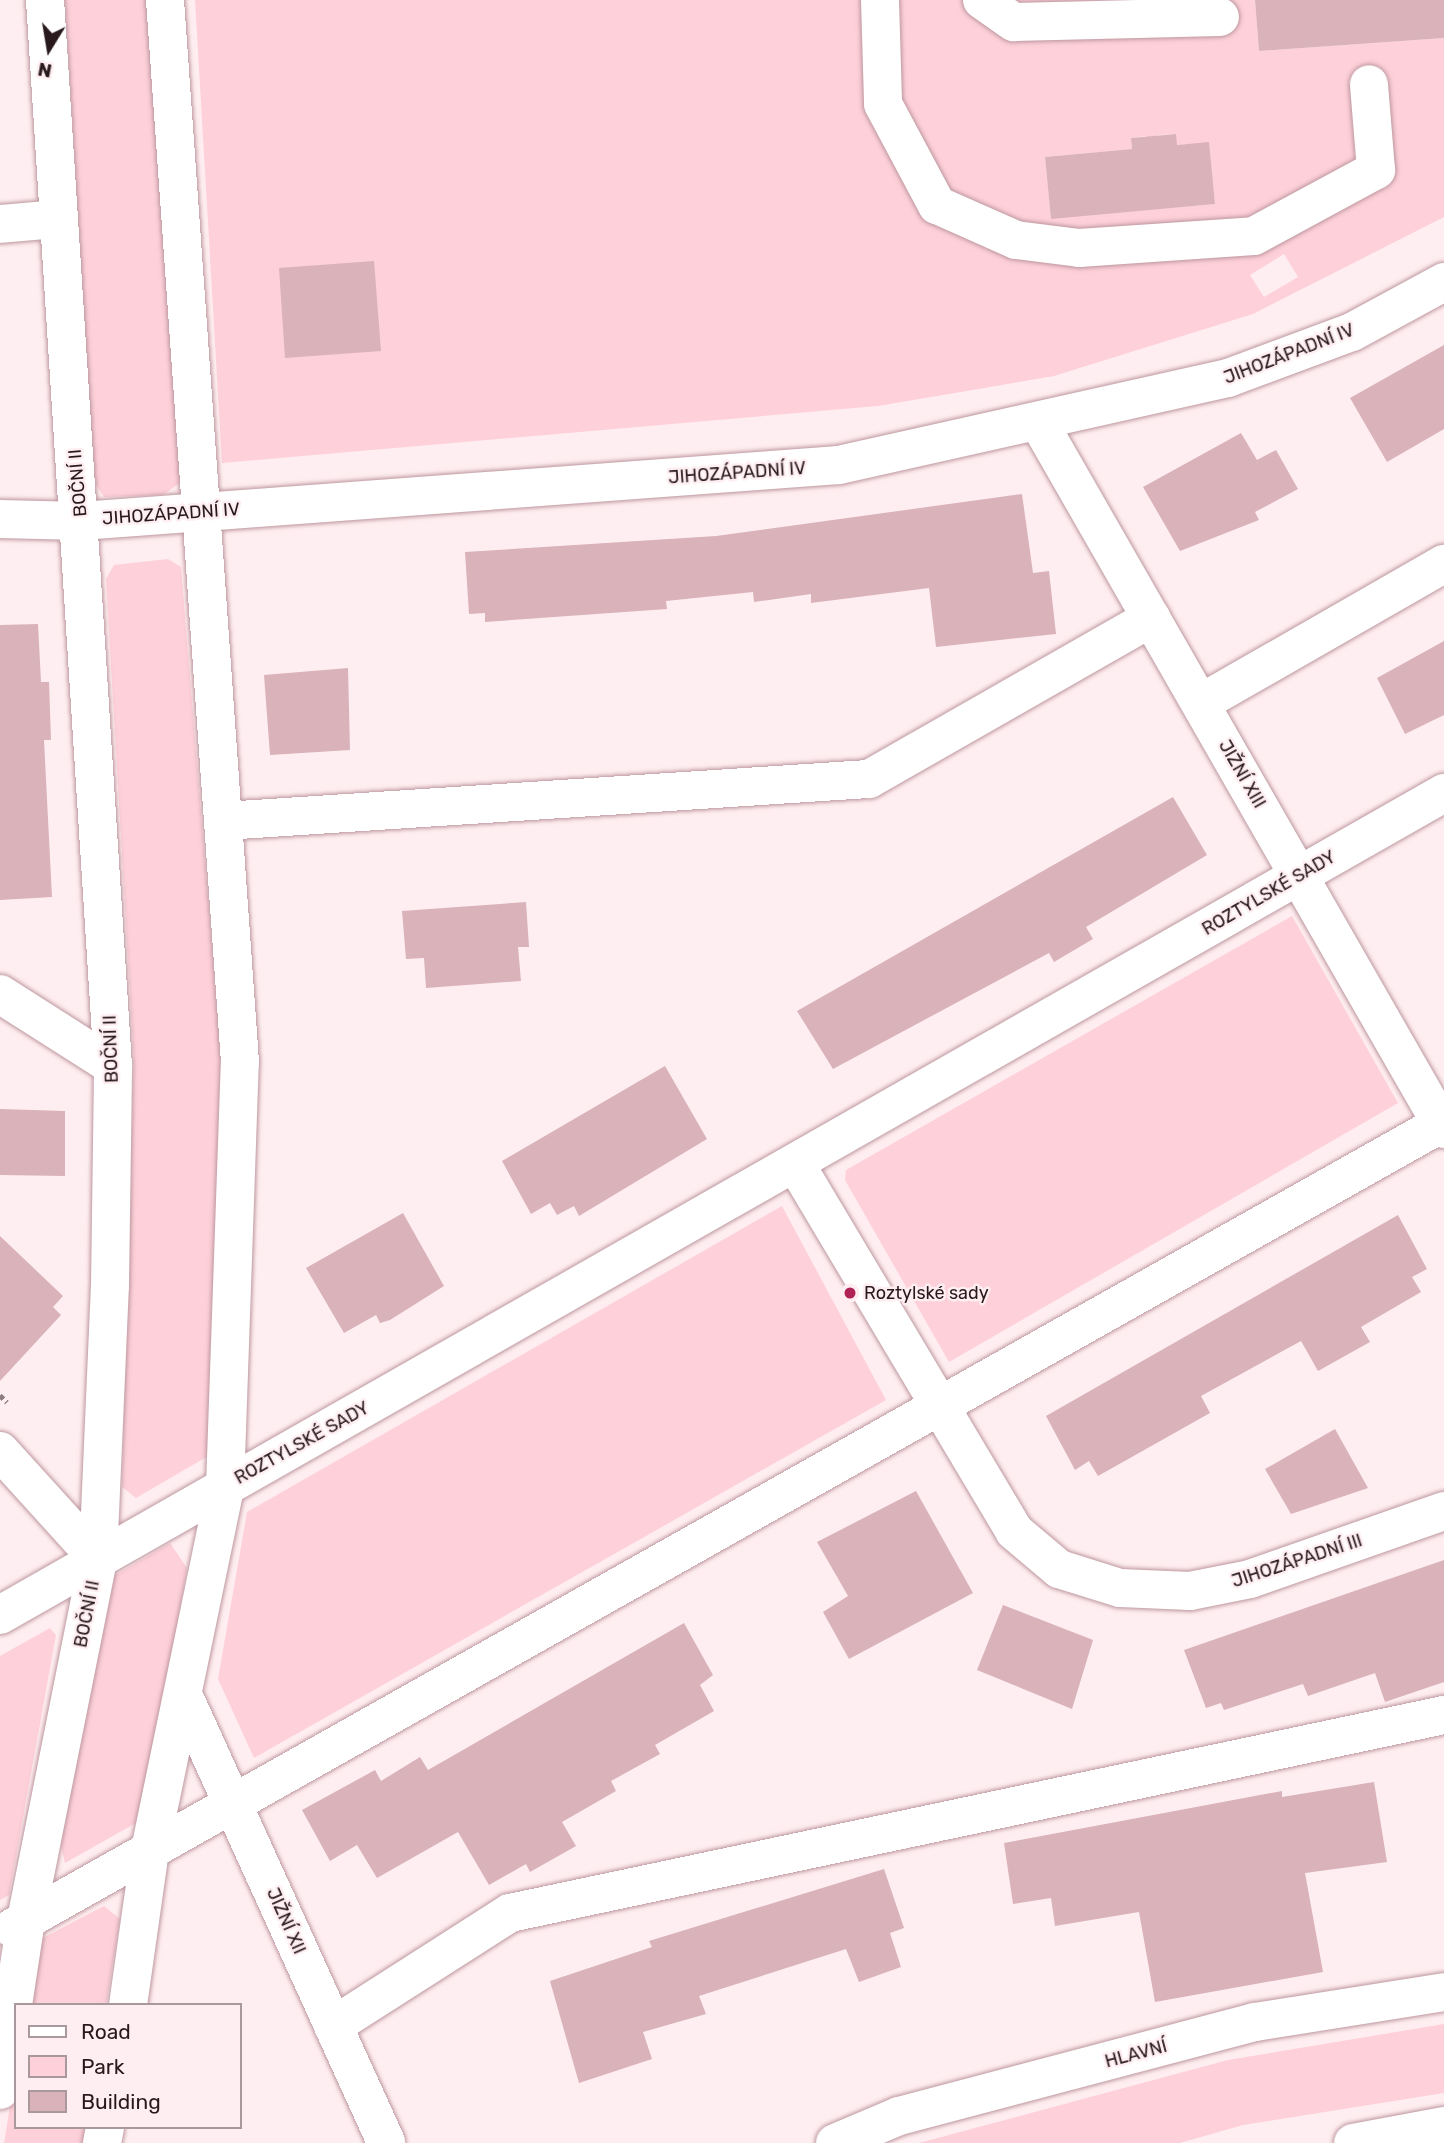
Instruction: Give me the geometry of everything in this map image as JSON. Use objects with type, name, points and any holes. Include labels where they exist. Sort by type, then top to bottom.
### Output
[{"type":"street","name":"BOČNÍ II","points":[[0,2090],[13,1927],[98,1559],[113,1066],[81,521],[58,219],[45,0]]},
{"type":"street","points":[[128,2003],[150,1850],[185,1699],[225,1487],[240,1062],[204,511],[165,0]]},
{"type":"street","points":[[880,0],[883,104],[937,205],[1016,240],[1079,248],[1254,236],[1376,170],[1370,84]]},
{"type":"street","points":[[982,0],[1014,22],[1220,18]]},
{"type":"street","points":[[0,224],[58,219]]},
{"type":"street","name":"JIHOZÁPADNÍ IV","points":[[0,519],[81,521],[839,465],[1228,378],[1352,332],[1444,282]]},
{"type":"street","name":"JIŽNÍ XIII","points":[[1038,421],[1443,1125]]},
{"type":"street","points":[[1201,703],[1444,564]]},
{"type":"street","points":[[224,821],[869,779],[1152,618]]},
{"type":"street","name":"ROZTYLSKÉ SADY","points":[[0,1615],[1444,793]]},
{"type":"street","points":[[0,994],[113,1066]]},
{"type":"street","points":[[13,1927],[1443,1125]]},
{"type":"street","name":"JIHOZÁPADNÍ III","points":[[794,1163],[1014,1531],[1059,1569],[1121,1588],[1190,1591],[1250,1579],[1444,1511]]},
{"type":"street","points":[[0,1451],[98,1559]]},
{"type":"street","name":"JIŽNÍ XII","points":[[185,1699],[386,2143]]},
{"type":"street","points":[[333,2026],[510,1913],[1444,1715]]},
{"type":"street","name":"HLAVNÍ","points":[[835,2143],[899,2116],[1255,2022],[1444,1992]]},
{"type":"street","points":[[1353,2143],[1444,2126]]},
{"type":"green space","points":[[65,0],[149,0],[182,481],[163,495],[104,497],[94,482]]},
{"type":"green space","points":[[195,0],[1255,0],[1259,51],[1444,38],[1444,217],[1253,314],[1054,376],[878,406],[222,463]],"holes":[[[1175,134],[1177,145],[1208,143],[1215,204],[1051,218],[1045,157],[1132,149],[1131,138],[1146,136],[1148,147],[1158,135]],[[1284,254],[1298,277],[1264,297],[1250,275]]]},
{"type":"green space","points":[[168,559],[181,567],[221,1058],[218,1288],[210,1455],[136,1498],[122,1487],[134,1061],[106,579],[114,565]]},
{"type":"green space","points":[[1292,916],[1398,1103],[949,1362],[845,1180],[846,1170]]},
{"type":"green space","points":[[782,1206],[886,1400],[254,1758],[218,1679],[247,1512]]},
{"type":"green space","points":[[170,1543],[187,1568],[143,1819],[65,1863],[59,1837],[107,1580]]},
{"type":"green space","points":[[50,1628],[56,1635],[9,1895],[0,1900],[0,1656]]},
{"type":"green space","points":[[104,1906],[120,1919],[106,2003],[26,2003],[37,1941]]},
{"type":"green space","points":[[1444,2024],[1444,2093],[1243,2125],[1180,2143],[919,2143],[1228,2060]]},
{"type":"green space","points":[[14,2081],[14,2129],[86,2129],[83,2143],[4,2143]]},
{"type":"building","points":[[1255,0],[1444,0],[1444,38],[1259,51]]},
{"type":"building","points":[[1176,134],[1177,145],[1209,142],[1215,204],[1051,219],[1045,157],[1132,149],[1131,138]]},
{"type":"building","points":[[374,261],[381,351],[285,358],[279,268]]},
{"type":"building","points":[[1444,345],[1444,429],[1387,462],[1350,398]]},
{"type":"building","points":[[1241,433],[1257,460],[1276,450],[1298,489],[1255,512],[1259,520],[1180,551],[1143,487]]},
{"type":"building","points":[[1022,494],[1033,573],[1049,571],[1056,634],[936,647],[929,588],[811,603],[811,594],[754,602],[753,592],[666,601],[667,609],[485,622],[485,613],[469,614],[465,552],[716,536]]},
{"type":"building","points":[[38,624],[41,682],[49,682],[51,740],[44,740],[52,897],[0,900],[0,625]]},
{"type":"building","points":[[1444,641],[1444,715],[1405,734],[1377,678]]},
{"type":"building","points":[[348,668],[350,750],[270,755],[264,675]]},
{"type":"building","points":[[1173,797],[1207,855],[1086,927],[1093,939],[1054,962],[1049,953],[833,1069],[797,1011]]},
{"type":"building","points":[[526,902],[529,947],[518,947],[521,981],[426,988],[424,958],[406,959],[402,911]]},
{"type":"building","points":[[665,1066],[707,1139],[579,1216],[574,1206],[557,1215],[550,1203],[531,1214],[502,1161]]},
{"type":"building","points":[[0,1109],[65,1111],[65,1176],[0,1175]]},
{"type":"building","points":[[403,1213],[444,1286],[390,1320],[380,1323],[376,1315],[344,1333],[306,1268]]},
{"type":"building","points":[[1398,1215],[1427,1269],[1412,1277],[1421,1292],[1361,1327],[1370,1342],[1318,1371],[1301,1341],[1201,1396],[1210,1413],[1098,1476],[1089,1461],[1075,1470],[1046,1416]]},
{"type":"building","points":[[0,1236],[63,1296],[53,1307],[61,1315],[0,1381]]},
{"type":"building","points":[[1335,1429],[1368,1488],[1291,1514],[1265,1469]]},
{"type":"building","points":[[916,1491],[973,1593],[849,1659],[823,1612],[848,1596],[817,1542]]},
{"type":"building","points":[[1444,1560],[1444,1682],[1385,1702],[1375,1673],[1308,1696],[1303,1684],[1224,1710],[1221,1703],[1206,1708],[1184,1650]]},
{"type":"building","points":[[1003,1605],[1093,1640],[1072,1709],[977,1670]]},
{"type":"building","points":[[684,1623],[713,1675],[700,1685],[714,1711],[655,1745],[660,1754],[611,1781],[616,1791],[562,1822],[576,1846],[530,1872],[526,1864],[489,1885],[458,1832],[377,1878],[357,1845],[330,1861],[302,1810],[375,1770],[381,1781],[420,1757],[428,1770]]},
{"type":"building","points":[[1374,1782],[1387,1862],[1305,1873],[1323,1972],[1155,2002],[1139,1912],[1055,1926],[1051,1898],[1013,1904],[1004,1843],[1282,1791],[1282,1797]]},
{"type":"building","points":[[884,1869],[904,1928],[890,1933],[901,1967],[859,1982],[846,1949],[699,1996],[706,2014],[643,2032],[652,2059],[579,2083],[550,1981],[652,1947],[649,1941]]},
{"type":"place","name":"Roztylské sady","points":[[850,1293]]}]
